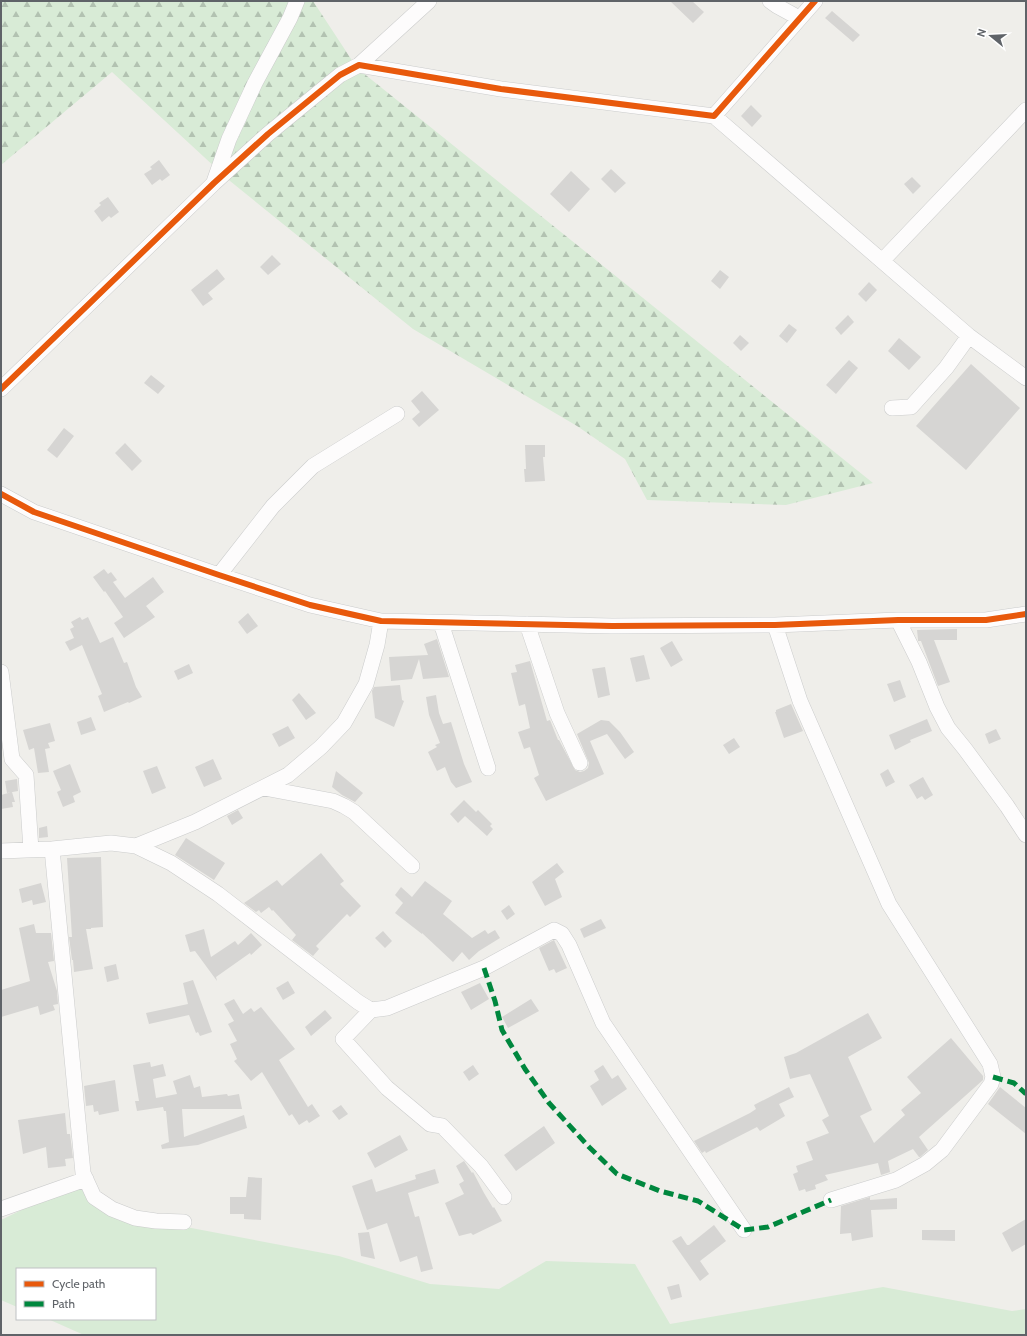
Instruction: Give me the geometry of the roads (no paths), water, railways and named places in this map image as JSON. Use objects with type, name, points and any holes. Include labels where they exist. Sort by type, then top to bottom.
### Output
[{"type":"street","points":[[214,183],[229,139],[255,83],[290,18],[297,1]]},
{"type":"street","points":[[1,389],[214,183],[280,124],[340,75],[359,65],[429,1]]},
{"type":"street","points":[[770,1],[776,6],[799,18]]},
{"type":"street","points":[[714,116],[815,1]]},
{"type":"street","points":[[359,65],[501,89],[714,116],[969,336],[1026,378]]},
{"type":"street","points":[[882,261],[1026,110]]},
{"type":"street","points":[[892,408],[911,407],[946,368],[969,336]]},
{"type":"street","points":[[219,575],[273,506],[313,466],[397,414]]},
{"type":"street","points":[[1,494],[34,512],[219,575],[310,605],[382,621],[612,626],[775,625],[898,620],[986,620],[1026,614]]},
{"type":"street","points":[[898,620],[919,662],[937,707],[948,728],[1007,806],[1026,835]]},
{"type":"street","points":[[136,846],[195,822],[264,788],[288,775],[321,747],[344,723],[366,684],[382,621]]},
{"type":"street","points":[[441,623],[488,768]]},
{"type":"street","points":[[527,624],[557,713],[580,763]]},
{"type":"street","points":[[775,625],[800,701],[889,904],[990,1064],[993,1077],[991,1084],[942,1150],[925,1164],[896,1180],[832,1200]]},
{"type":"street","points":[[1,672],[12,759],[26,775],[32,850]]},
{"type":"street","points":[[264,788],[333,801],[344,806],[354,812],[412,866]]},
{"type":"street","points":[[1,851],[52,849],[111,843],[136,846],[171,863],[218,894],[358,1002],[371,1010],[387,1008],[484,968],[554,930],[562,934],[570,945],[603,1023],[744,1230]]},
{"type":"street","points":[[52,849],[83,1172],[94,1197],[112,1209],[135,1218],[156,1221],[184,1222]]},
{"type":"street","points":[[371,1010],[343,1039],[387,1088],[430,1124],[442,1126],[480,1166],[504,1197]]},
{"type":"street","points":[[1,1209],[86,1179]]}]
